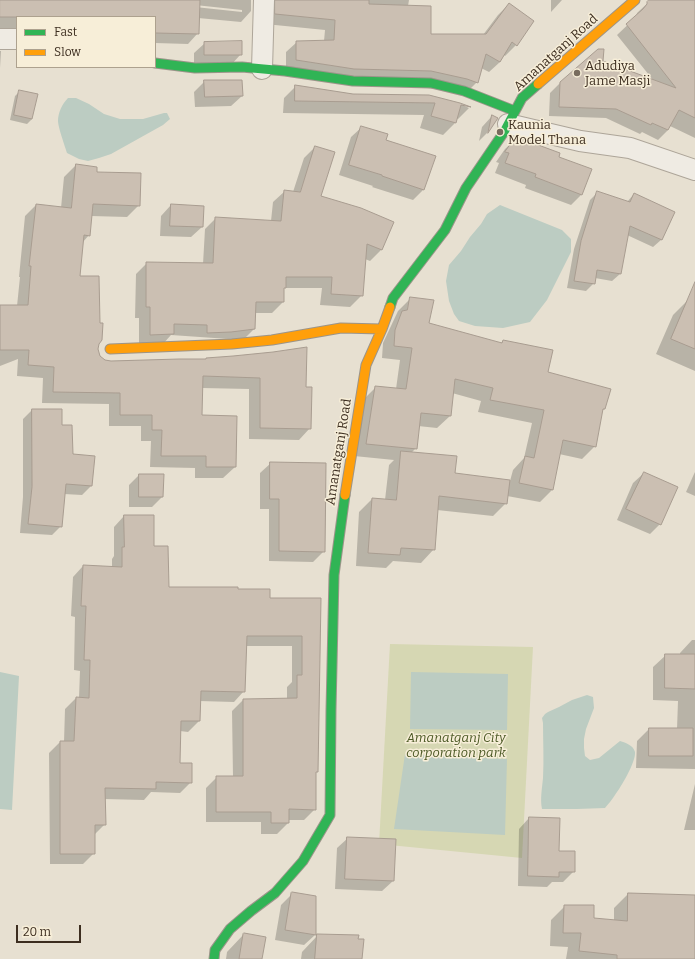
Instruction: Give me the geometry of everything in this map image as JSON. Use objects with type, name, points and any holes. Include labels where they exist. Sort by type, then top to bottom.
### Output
[{"type":"main road","name":"Amanatganj Road","points":[[214,959],[215,950],[230,929],[275,893],[303,861],[330,815],[334,575],[366,366],[394,298],[445,230],[466,188],[504,132],[522,98],[635,0]]},
{"type":"main road","points":[[156,63],[195,68],[242,67],[285,70],[353,81],[431,83],[464,91],[512,117]]},
{"type":"main road","points":[[110,349],[178,347],[256,342],[341,328],[382,329]]},
{"type":"street","points":[[262,69],[264,0]]},
{"type":"street","points":[[0,39],[16,39]]},
{"type":"street","points":[[512,117],[580,141],[630,148],[695,170]]},
{"type":"green space","name":"Amanatganj City corporation park","points":[[390,644],[533,647],[522,858],[379,844]]},
{"type":"shaded area","points":[[68,98],[76,98],[89,104],[104,114],[120,119],[143,119],[167,113],[170,119],[163,125],[111,154],[88,161],[79,159],[67,153],[58,124],[58,118],[64,103]]},
{"type":"shaded area","points":[[500,205],[562,230],[571,239],[571,252],[547,300],[530,322],[503,328],[475,326],[459,321],[454,314],[449,301],[446,281],[449,265],[461,251],[487,214]]},
{"type":"shaded area","points":[[0,672],[19,676],[12,810],[0,809]]},
{"type":"shaded area","points":[[411,672],[508,674],[507,730],[410,729]]},
{"type":"shaded area","points":[[587,695],[593,697],[594,708],[584,739],[585,756],[590,760],[599,758],[620,741],[633,748],[635,756],[633,762],[621,786],[605,808],[542,809],[542,718],[548,712],[572,700]]},
{"type":"shaded area","points":[[405,754],[507,759],[505,835],[394,829]]},
{"type":"building","points":[[0,0],[200,0],[199,34],[156,33],[156,16],[0,17]]},
{"type":"building","points":[[275,0],[369,0],[369,4],[431,6],[431,34],[486,34],[509,3],[534,21],[517,46],[512,42],[500,62],[486,54],[478,83],[431,71],[354,69],[296,60],[296,41],[334,40],[335,20],[275,14]]},
{"type":"building","points":[[649,0],[695,0],[695,118],[679,110],[668,130],[652,123],[651,125],[616,109],[559,107],[560,82],[598,49],[604,49],[603,61],[676,88],[626,24],[643,9]]},
{"type":"building","points":[[242,41],[242,55],[204,55],[204,42]]},
{"type":"building","points":[[204,80],[242,80],[243,96],[205,97]]},
{"type":"building","points":[[295,85],[353,94],[429,95],[471,107],[461,105],[456,123],[431,116],[435,103],[295,101]]},
{"type":"building","points":[[19,90],[38,94],[32,119],[14,115]]},
{"type":"building","points":[[492,115],[498,118],[488,133]]},
{"type":"building","points":[[361,126],[388,134],[386,140],[436,156],[424,190],[349,165]]},
{"type":"building","points":[[515,138],[522,139],[560,153],[559,157],[592,169],[582,195],[535,177],[536,174],[505,163],[509,153],[505,152]]},
{"type":"building","points":[[315,146],[335,152],[321,196],[361,208],[394,222],[382,250],[367,244],[363,296],[331,294],[332,277],[286,277],[284,302],[256,302],[255,329],[207,333],[207,325],[174,324],[174,334],[150,335],[150,307],[146,307],[146,262],[213,263],[215,217],[281,221],[284,190],[300,192]]},
{"type":"building","points":[[76,164],[97,167],[97,172],[141,173],[140,206],[93,204],[90,236],[84,235],[80,276],[99,276],[100,323],[103,323],[102,340],[98,349],[100,356],[105,360],[111,361],[206,359],[307,347],[306,387],[312,387],[311,429],[260,428],[260,378],[203,376],[202,415],[237,416],[236,467],[206,467],[206,456],[161,456],[162,430],[152,430],[152,415],[120,415],[120,393],[53,392],[54,367],[28,365],[29,350],[0,350],[0,305],[28,305],[31,266],[29,266],[36,204],[71,208]]},
{"type":"building","points":[[597,191],[630,202],[634,193],[675,212],[662,240],[630,226],[621,274],[597,270],[595,284],[574,281],[581,241]]},
{"type":"building","points":[[171,204],[204,206],[203,227],[170,226]]},
{"type":"building","points":[[695,282],[695,349],[671,339]]},
{"type":"building","points":[[410,297],[434,300],[429,323],[502,343],[503,340],[553,350],[548,372],[611,389],[605,409],[603,409],[596,447],[563,440],[553,490],[519,483],[525,456],[534,458],[544,410],[490,400],[493,388],[455,379],[451,416],[421,413],[417,449],[366,444],[375,386],[406,389],[412,348],[394,346],[395,330],[402,311],[407,310]]},
{"type":"building","points":[[32,409],[62,409],[62,425],[72,425],[73,454],[95,456],[92,486],[66,484],[62,527],[28,524],[32,487]]},
{"type":"building","points":[[401,451],[457,456],[455,473],[510,480],[507,504],[439,496],[435,550],[401,548],[400,555],[368,553],[372,498],[396,500]]},
{"type":"building","points":[[270,462],[326,463],[325,552],[279,551],[279,499],[270,499]]},
{"type":"building","points":[[644,472],[678,487],[661,525],[626,509]]},
{"type":"building","points":[[139,474],[164,474],[163,497],[139,497]]},
{"type":"building","points":[[124,515],[154,515],[154,546],[168,546],[169,587],[238,587],[238,589],[270,589],[270,598],[321,598],[316,810],[289,809],[289,823],[271,823],[271,812],[216,812],[216,776],[243,776],[243,699],[297,698],[297,675],[302,675],[302,636],[247,636],[245,692],[201,691],[200,721],[181,721],[180,763],[192,763],[192,783],[156,782],[156,789],[105,788],[106,825],[95,825],[95,854],[60,854],[60,741],[74,741],[76,697],[89,698],[90,660],[84,660],[86,606],[81,606],[83,565],[122,567],[122,547],[124,547]]},
{"type":"building","points":[[665,654],[695,654],[695,689],[665,688]]},
{"type":"building","points":[[649,728],[693,728],[693,756],[649,756]]},
{"type":"building","points":[[529,817],[560,818],[559,851],[575,851],[575,872],[559,872],[559,877],[528,876]]},
{"type":"building","points":[[347,837],[396,839],[394,881],[345,879]]},
{"type":"building","points":[[292,892],[316,896],[316,935],[285,930]]},
{"type":"building","points":[[628,893],[695,895],[695,959],[617,959],[617,955],[579,951],[581,933],[563,933],[564,905],[594,905],[594,918],[627,921]]},
{"type":"building","points":[[244,933],[266,937],[262,959],[239,959]]},
{"type":"building","points":[[317,934],[359,935],[358,939],[364,939],[362,959],[315,959]]},
{"type":"traffic: fast","points":[[156,63],[195,68],[242,67],[285,71],[353,81],[431,83],[464,91],[515,111]]},
{"type":"traffic: fast","points":[[390,307],[393,298],[445,230],[466,188],[504,132],[522,98],[538,84]]},
{"type":"traffic: fast","points":[[214,959],[215,950],[230,929],[275,893],[303,861],[330,815],[334,575],[345,495]]},
{"type":"traffic: slow","points":[[538,84],[635,0]]},
{"type":"traffic: slow","points":[[345,495],[366,365],[390,307]]},
{"type":"traffic: slow","points":[[110,349],[232,344],[272,340],[341,328],[382,329]]},
{"type":"place","name":"Adudiya Jame Masji","points":[[577,73]]},
{"type":"place","name":"Kaunia Model Thana","points":[[500,132]]}]
